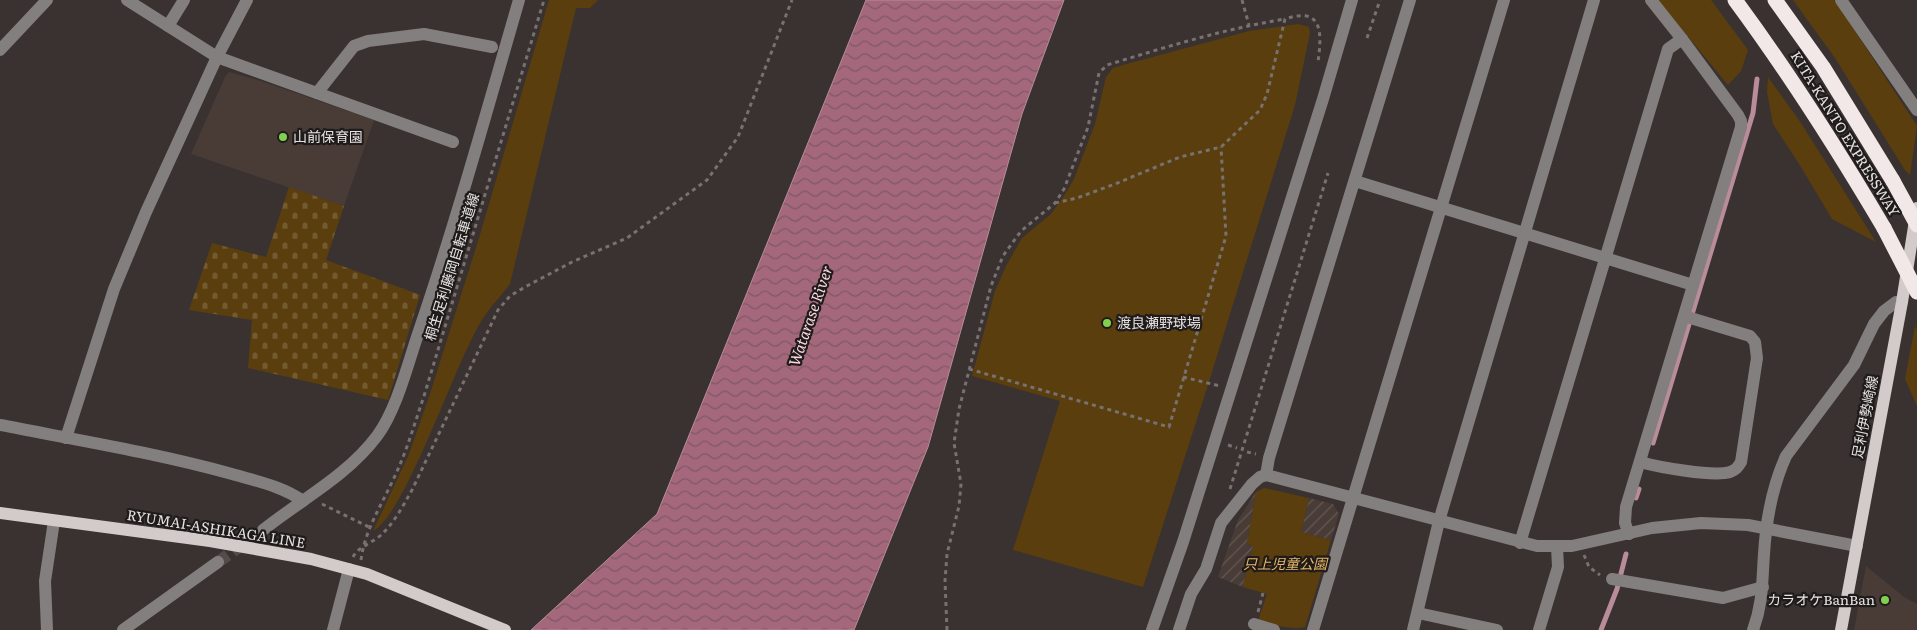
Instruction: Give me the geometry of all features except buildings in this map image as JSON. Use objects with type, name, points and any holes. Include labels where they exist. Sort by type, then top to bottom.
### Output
[{"type":"highway","name":"KITA-KANTO EXPRESSWAY","points":[[1735,0],[1776,56],[1846,164],[1884,228],[1917,292]]},
{"type":"highway","name":"KITA-KANTO EXPRESSWAY","points":[[1775,0],[1823,67],[1893,182],[1916,224]]},
{"type":"main road","name":"足利伊勢崎線","points":[[1841,630],[1902,302],[1916,224],[1917,208]]},
{"type":"main road","name":"RYUMAI-ASHIKAGA LINE","points":[[0,513],[262,549],[349,569],[367,574],[505,630]]},
{"type":"street","points":[[0,50],[47,0]]},
{"type":"street","points":[[127,0],[217,57],[453,142]]},
{"type":"street","points":[[168,26],[184,0]]},
{"type":"street","points":[[66,438],[114,289],[146,212],[217,57],[246,0]]},
{"type":"street","points":[[263,530],[339,475],[359,457],[379,434],[387,420],[428,304],[519,0]]},
{"type":"street","points":[[1152,630],[1183,542],[1352,0]]},
{"type":"street","points":[[1266,475],[1269,458],[1410,0]]},
{"type":"street","points":[[1313,630],[1504,0]]},
{"type":"street","points":[[1413,630],[1439,521],[1594,0]]},
{"type":"street","points":[[1629,534],[1625,514],[1740,132],[1741,121],[1682,39],[1651,0]]},
{"type":"street","points":[[1841,0],[1917,110]]},
{"type":"street","points":[[317,93],[354,46],[368,41],[424,34],[492,47]]},
{"type":"street","points":[[1520,543],[1668,49],[1682,39]]},
{"type":"street","points":[[1355,181],[1693,285]]},
{"type":"street","points":[[1753,630],[1761,605],[1767,529],[1776,482],[1786,456],[1854,365],[1874,324],[1884,311],[1896,302],[1902,302]]},
{"type":"street","points":[[1640,462],[1684,470],[1725,473],[1738,467],[1741,462],[1758,358],[1755,342],[1750,336],[1684,316]]},
{"type":"street","points":[[0,425],[207,468],[275,487],[293,494],[303,501]]},
{"type":"street","points":[[1179,630],[1192,594],[1206,569],[1222,523],[1252,484],[1260,477],[1266,475],[1537,546],[1557,547],[1580,544],[1675,525],[1734,524],[1857,546]]},
{"type":"street","points":[[47,630],[46,581],[54,521]]},
{"type":"street","points":[[1539,630],[1558,567],[1557,547]]},
{"type":"street","points":[[123,630],[218,562]]},
{"type":"street","points":[[333,630],[349,569]]},
{"type":"street","points":[[1612,579],[1723,598],[1763,587]]},
{"type":"street","points":[[1418,613],[1497,630]]},
{"type":"street","points":[[1254,624],[1274,630]]},
{"type":"path","name":"桐生足利藤岡自転車道線","points":[[367,534],[405,452],[544,0]]},
{"type":"path","points":[[349,569],[356,551],[381,535],[399,513],[412,490],[498,310],[510,296],[572,262],[627,238],[707,180],[738,137],[792,0]]},
{"type":"path","points":[[1242,0],[1249,25]]},
{"type":"path","points":[[1367,38],[1380,0]]},
{"type":"path","points":[[947,630],[945,581],[947,554],[959,506],[961,484],[954,443],[960,409],[991,286],[1003,256],[1021,231],[1055,203],[1064,189],[1088,127],[1099,73],[1107,65],[1184,41],[1249,25],[1285,19],[1298,14],[1307,15],[1314,19],[1318,27],[1321,40],[1318,65]]},
{"type":"path","points":[[1055,203],[1100,190],[1180,157],[1221,147],[1260,110],[1267,94],[1285,19]]},
{"type":"path","points":[[970,369],[1169,427],[1226,236],[1221,147]]},
{"type":"path","points":[[1228,495],[1328,172]]},
{"type":"path","points":[[1184,377],[1208,383]]},
{"type":"path","points":[[1247,452],[1260,456]]},
{"type":"path","points":[[319,503],[369,527]]},
{"type":"path","points":[[1580,544],[1589,567],[1602,576],[1612,579]]},
{"type":"path","points":[[1254,624],[1263,593]]},
{"type":"shaded area","name":"山前保育園","points":[[229,72],[261,81],[374,120],[344,206],[191,154],[225,77]]},
{"type":"shaded area","points":[[1256,492],[1247,544],[1253,546],[1243,587],[1218,577],[1238,520]]},
{"type":"shaded area","points":[[1309,498],[1333,504],[1339,514],[1331,540],[1301,532]]},
{"type":"shaded area","name":"カラオケBanBan","points":[[1866,566],[1904,597],[1917,604],[1917,630],[1854,630]]},
{"type":"green space","points":[[549,0],[598,0],[590,8],[576,8],[510,284],[485,315],[471,340],[415,467],[386,519],[373,531],[409,454],[429,397],[479,238]]},
{"type":"green space","points":[[1658,0],[1711,0],[1748,50],[1741,71],[1728,85]]},
{"type":"green space","points":[[1793,0],[1834,0],[1838,5],[1917,126],[1910,175],[1905,170],[1835,58]]},
{"type":"green space","name":"渡良瀬野球場","points":[[1298,24],[1309,27],[1310,33],[1295,105],[1143,587],[1013,550],[1060,401],[972,376],[995,291],[1006,266],[1022,238],[1051,214],[1074,179],[1095,124],[1106,77],[1113,68],[1123,65],[1249,31]]},
{"type":"green space","points":[[1768,77],[1801,123],[1876,242],[1832,219],[1773,124],[1767,92]]},
{"type":"green space","points":[[289,187],[344,206],[326,260],[420,295],[388,400],[248,368],[252,320],[189,310],[212,243],[266,257]]},
{"type":"green space","points":[[1915,326],[1917,330],[1917,406],[1905,379]]},
{"type":"green space","name":"只上児童公園","points":[[1264,488],[1309,498],[1301,532],[1331,540],[1305,627],[1288,627],[1258,621],[1267,594],[1243,587],[1253,546],[1247,544],[1256,492]]},
{"type":"water","name":"Watarase River","points":[[866,0],[1064,0],[1022,114],[928,447],[854,630],[531,630],[657,514]]},
{"type":"waterway","points":[[1653,443],[1753,113],[1757,79]]},
{"type":"waterway","points":[[1636,498],[1639,489]]},
{"type":"waterway","points":[[1601,630],[1617,589],[1626,554]]},
{"type":"tunnel","points":[[218,562],[263,530]]},
{"type":"place","name":"山前保育園","points":[[283,137]]},
{"type":"place","name":"渡良瀬野球場","points":[[1107,323]]},
{"type":"place","name":"カラオケBanBan","points":[[1885,600]]}]
